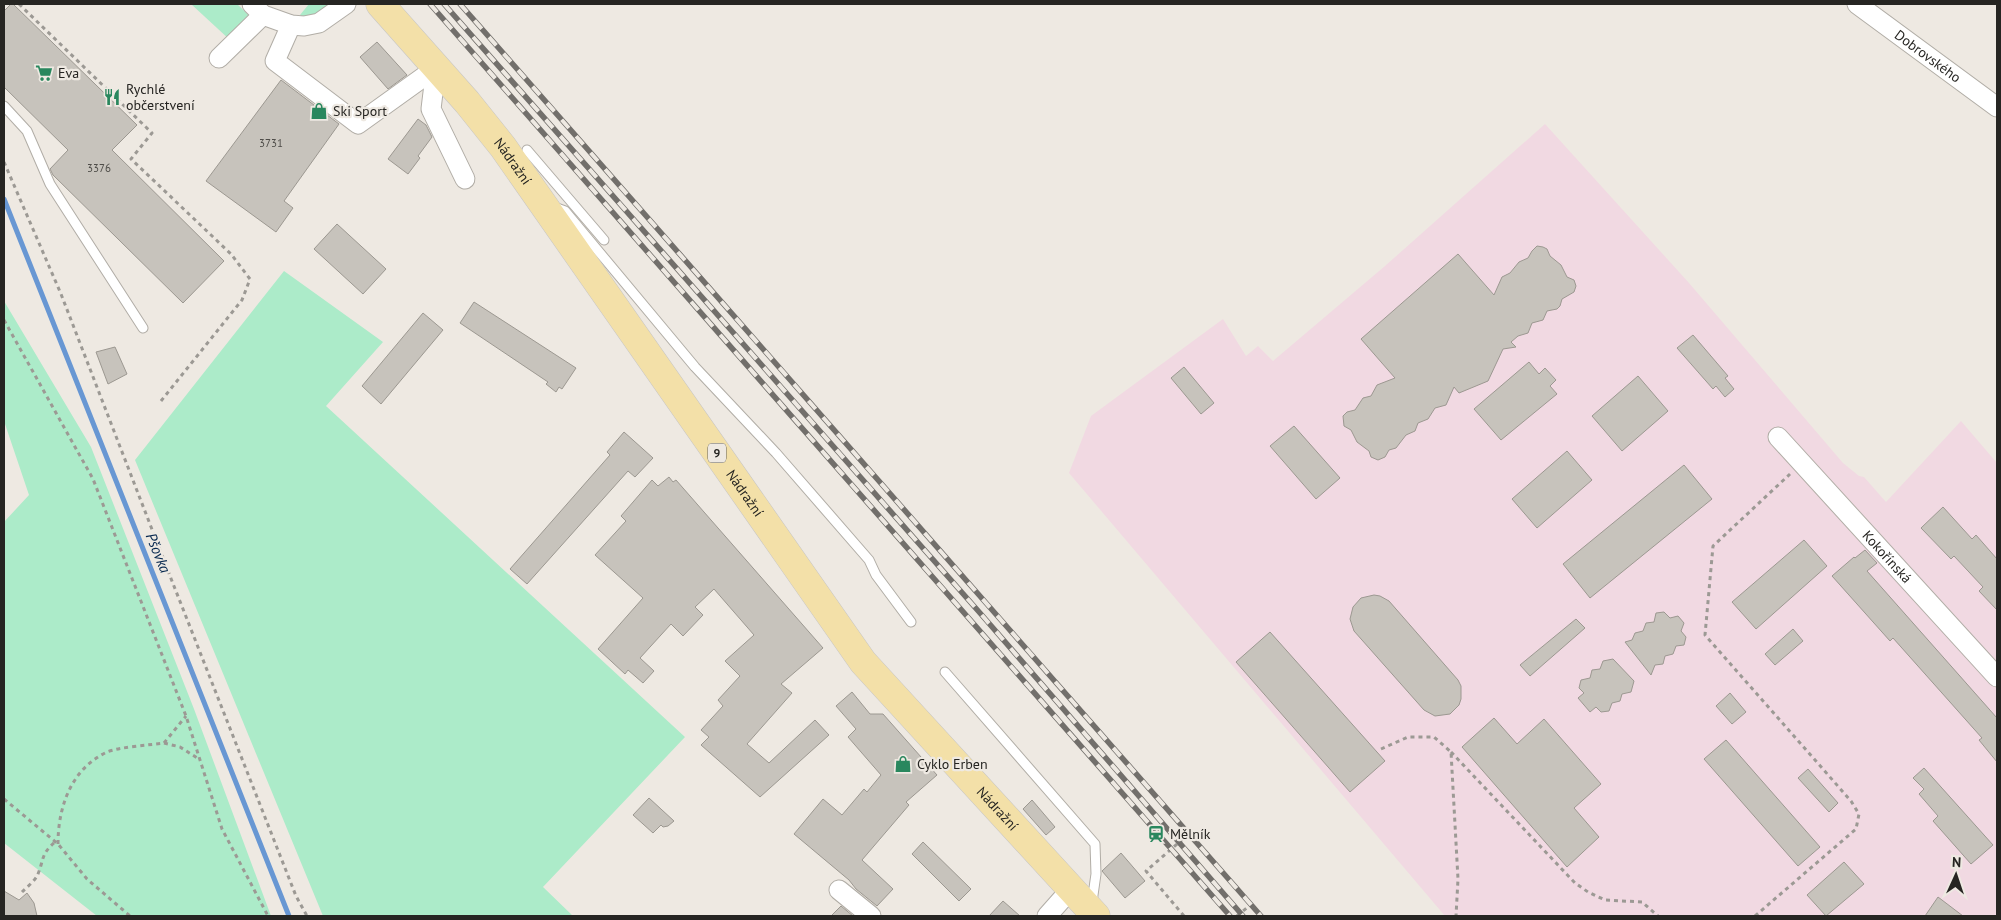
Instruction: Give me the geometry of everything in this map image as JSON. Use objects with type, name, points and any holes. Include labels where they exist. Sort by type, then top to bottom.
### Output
[{"type":"main road","name":"Nádražní","points":[[380,4],[467,102],[491,132],[551,195],[864,662],[1093,913]]},
{"type":"street","points":[[219,58],[258,9],[291,25],[304,26],[319,23],[346,4]]},
{"type":"street","name":"Dobrovského","points":[[1857,4],[1997,107]]},
{"type":"street","points":[[291,25],[275,62],[358,124],[436,68]]},
{"type":"street","points":[[436,68],[431,109],[464,179]]},
{"type":"street","name":"Kokořínská","points":[[1778,437],[1997,677]]},
{"type":"street","points":[[1047,916],[1071,889]]},
{"type":"street","points":[[839,890],[872,916]]},
{"type":"lane","points":[[4,106],[27,131],[50,184],[143,328]]},
{"type":"lane","points":[[527,150],[551,195],[695,367],[776,453],[869,560],[876,575],[910,622]]},
{"type":"lane","points":[[551,195],[604,240]]},
{"type":"lane","points":[[945,672],[1095,844],[1096,874],[1093,913]]},
{"type":"path","points":[[19,4],[152,133],[131,159],[231,254],[250,279],[242,300],[161,401]]},
{"type":"path","points":[[4,162],[61,294],[184,613],[296,896],[307,916]]},
{"type":"path","points":[[4,320],[94,479],[186,716],[222,829],[268,916]]},
{"type":"path","points":[[1755,916],[1856,829],[1859,814],[1851,801],[1705,635],[1713,546],[1802,463]]},
{"type":"path","points":[[164,743],[186,716]]},
{"type":"path","points":[[1381,748],[1408,737],[1434,737],[1451,752],[1575,883],[1605,900],[1642,902],[1658,916]]},
{"type":"path","points":[[56,843],[58,824],[67,792],[82,769],[108,752],[164,743],[180,747],[200,760]]},
{"type":"path","points":[[1451,752],[1458,879],[1456,916]]},
{"type":"path","points":[[4,799],[56,843],[87,879],[130,916]]},
{"type":"path","points":[[1184,916],[1146,871],[1192,831]]},
{"type":"path","points":[[22,892],[38,876],[41,861],[47,849],[56,843]]},
{"type":"path","points":[[1237,916],[1256,901]]},
{"type":"shaded area","points":[[1545,124],[1689,283],[1843,463],[1859,476],[1864,477],[1886,502],[1961,421],[1997,463],[1997,916],[1445,916],[1069,473],[1091,416],[1223,319],[1246,356],[1258,346],[1273,361],[1385,266]]},
{"type":"green space","points":[[191,4],[237,4],[253,19],[230,40]]},
{"type":"green space","points":[[309,4],[333,4],[318,15],[304,18],[300,15]]},
{"type":"green space","points":[[284,271],[383,342],[326,406],[685,737],[543,887],[573,916],[323,916],[135,460]]},
{"type":"green space","points":[[4,301],[91,447],[194,709],[271,916],[97,916],[4,843],[4,522],[29,495],[4,421]]},
{"type":"building","points":[[11,4],[137,125],[112,150],[224,261],[183,303],[53,175],[50,169],[68,150],[4,87],[4,11]]},
{"type":"building","points":[[377,42],[407,75],[388,89],[360,57]]},
{"type":"building","points":[[281,80],[339,124],[284,201],[293,208],[276,232],[206,181]]},
{"type":"building","points":[[418,119],[426,125],[432,137],[408,174],[388,159]]},
{"type":"building","points":[[337,224],[386,269],[363,294],[314,249]]},
{"type":"building","points":[[1537,246],[1547,249],[1550,256],[1561,265],[1567,277],[1574,280],[1576,286],[1574,292],[1562,299],[1557,309],[1547,311],[1543,320],[1532,323],[1528,333],[1518,336],[1511,342],[1516,347],[1503,349],[1488,381],[1459,393],[1454,387],[1446,405],[1435,408],[1428,419],[1418,423],[1415,431],[1406,435],[1396,448],[1389,450],[1385,457],[1378,460],[1371,457],[1369,451],[1357,442],[1351,430],[1344,426],[1343,416],[1347,412],[1355,410],[1363,398],[1371,396],[1377,385],[1395,378],[1361,339],[1458,254],[1494,295],[1502,277],[1510,273],[1519,262],[1528,258]]},
{"type":"building","points":[[474,302],[576,368],[562,389],[559,387],[556,392],[546,384],[548,382],[460,323]]},
{"type":"building","points":[[423,313],[443,330],[381,404],[362,386]]},
{"type":"building","points":[[1693,335],[1728,376],[1725,378],[1734,389],[1725,397],[1716,386],[1713,389],[1677,348]]},
{"type":"building","points":[[115,347],[127,374],[108,384],[96,352]]},
{"type":"building","points":[[1529,362],[1539,374],[1545,368],[1556,380],[1550,386],[1557,394],[1501,440],[1474,409]]},
{"type":"building","points":[[1184,367],[1214,403],[1201,414],[1171,378]]},
{"type":"building","points":[[1638,376],[1668,411],[1622,451],[1592,416]]},
{"type":"building","points":[[1294,426],[1340,478],[1316,499],[1270,446]]},
{"type":"building","points":[[624,432],[653,458],[635,477],[628,471],[527,584],[510,569],[610,455],[607,452]]},
{"type":"building","points":[[1567,451],[1592,480],[1537,528],[1512,499]]},
{"type":"building","points":[[1684,465],[1712,499],[1590,598],[1563,564]]},
{"type":"building","points":[[669,477],[673,482],[676,480],[823,648],[781,684],[792,693],[747,744],[769,763],[815,720],[829,735],[760,797],[701,745],[709,737],[701,730],[723,706],[718,700],[740,676],[725,661],[754,635],[714,589],[695,607],[703,615],[683,636],[671,624],[640,658],[654,671],[643,683],[628,670],[625,674],[598,649],[643,598],[595,555],[626,521],[621,516],[652,480],[658,486]]},
{"type":"building","points":[[1943,507],[1972,539],[1976,535],[1997,559],[1997,610],[1979,591],[1983,587],[1954,556],[1951,559],[1921,528]]},
{"type":"building","points":[[1804,540],[1827,566],[1756,629],[1732,602]]},
{"type":"building","points":[[1865,550],[1877,563],[1867,571],[1997,718],[1997,762],[1979,740],[1982,738],[1893,638],[1890,641],[1832,576]]},
{"type":"building","points":[[1374,595],[1389,601],[1458,680],[1461,686],[1461,699],[1459,705],[1450,714],[1435,716],[1424,710],[1354,631],[1350,619],[1353,607],[1361,598]]},
{"type":"building","points":[[1664,612],[1670,618],[1678,616],[1684,623],[1681,631],[1686,637],[1684,645],[1676,646],[1673,654],[1665,656],[1663,664],[1655,665],[1651,675],[1625,642],[1632,640],[1635,633],[1643,631],[1646,623],[1654,622],[1656,613]]},
{"type":"building","points":[[1576,619],[1585,628],[1530,676],[1520,665]]},
{"type":"building","points":[[1793,629],[1803,641],[1775,665],[1765,654]]},
{"type":"building","points":[[1270,632],[1385,761],[1350,792],[1236,662]]},
{"type":"building","points":[[1613,659],[1634,681],[1631,692],[1622,694],[1620,701],[1612,703],[1609,711],[1601,712],[1596,707],[1590,712],[1578,698],[1584,693],[1579,688],[1581,680],[1590,678],[1592,670],[1600,669],[1603,661]]},
{"type":"building","points":[[852,692],[870,714],[883,714],[937,775],[906,802],[909,805],[862,860],[893,889],[877,906],[794,834],[823,799],[842,815],[864,789],[867,792],[881,775],[848,737],[856,729],[836,706]]},
{"type":"building","points":[[1730,693],[1746,712],[1732,724],[1716,706]]},
{"type":"building","points":[[1494,718],[1517,744],[1544,719],[1601,784],[1574,808],[1599,837],[1567,867],[1462,747]]},
{"type":"building","points":[[1726,740],[1820,847],[1798,866],[1704,759]]},
{"type":"building","points":[[1924,768],[1993,845],[1971,864],[1933,821],[1938,816],[1919,794],[1924,789],[1913,778]]},
{"type":"building","points":[[1808,769],[1838,803],[1829,812],[1798,778]]},
{"type":"building","points":[[649,798],[674,821],[668,826],[663,827],[661,825],[653,833],[633,815]]},
{"type":"building","points":[[1032,800],[1055,827],[1046,835],[1023,809]]},
{"type":"building","points":[[923,842],[971,889],[959,901],[912,854]]},
{"type":"building","points":[[1121,853],[1145,881],[1125,898],[1102,871]]},
{"type":"building","points":[[1844,862],[1864,884],[1826,916],[1807,895]]},
{"type":"building","points":[[4,891],[19,900],[27,893],[34,903],[37,916],[4,916]]},
{"type":"building","points":[[1938,897],[1963,916],[1925,916]]},
{"type":"building","points":[[1003,901],[1020,916],[989,916]]},
{"type":"building","points":[[841,906],[853,916],[831,916]]},
{"type":"waterway","name":"Pšovka","points":[[4,199],[289,916]]},
{"type":"railway","points":[[430,4],[1230,916]]},
{"type":"railway","points":[[444,4],[980,613],[1243,916]]},
{"type":"railway","points":[[460,4],[1261,916]]},
{"type":"place","name":"Eva","points":[[44,73]]},
{"type":"place","name":"Rychlé občerstvení","points":[[112,97]]},
{"type":"place","name":"Ski Sport","points":[[319,111]]},
{"type":"place","name":"Cyklo Erben","points":[[903,764]]},
{"type":"place","name":"Mělník","points":[[1156,834]]}]
